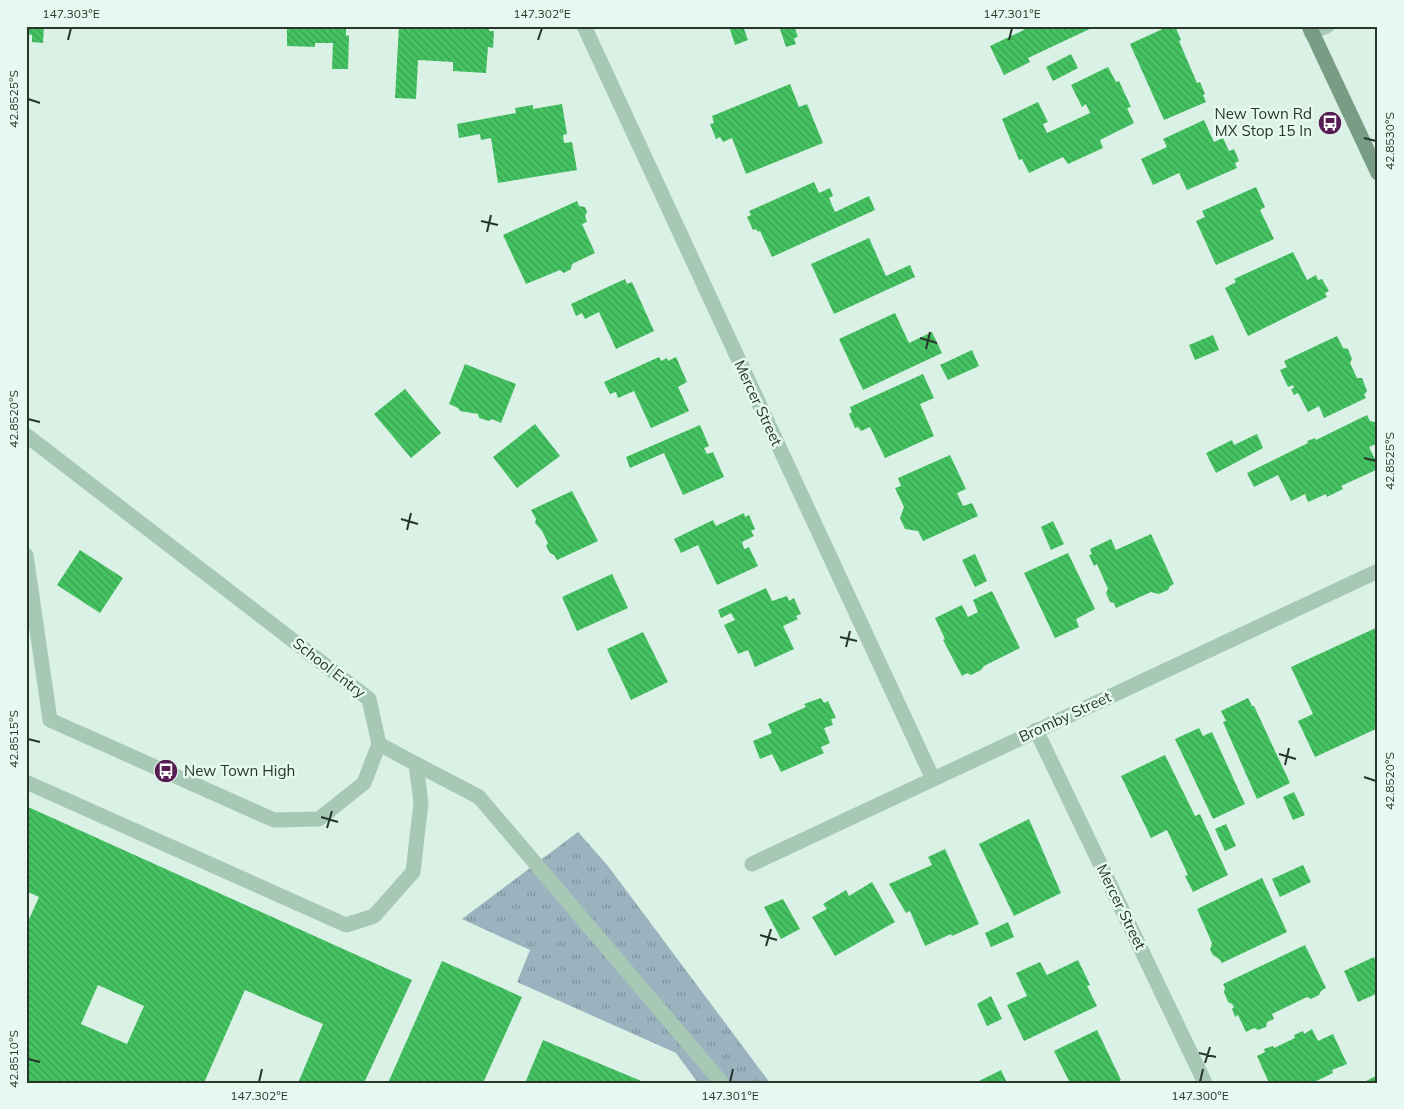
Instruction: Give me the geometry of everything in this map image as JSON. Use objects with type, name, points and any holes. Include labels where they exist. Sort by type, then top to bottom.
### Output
[{"type":"main road","points":[[1310,29],[1378,173]]},
{"type":"street","name":"Mercer Street","points":[[584,26],[933,779]]},
{"type":"street","points":[[1310,29],[1327,26]]},
{"type":"street","name":"School Entry","points":[[26,435],[369,699],[379,744]]},
{"type":"street","points":[[26,555],[30,603],[50,720],[274,820],[318,819],[364,783],[379,744],[479,797],[722,1083]]},
{"type":"street","name":"Bromby Street","points":[[752,864],[1378,571]]},
{"type":"street","name":"Mercer Street","points":[[1036,730],[1205,1083]]},
{"type":"street","points":[[26,782],[346,925],[374,916],[413,872],[421,803],[416,764]]},
{"type":"green space","points":[[578,832],[608,866],[770,1083],[698,1083],[676,1053],[517,982],[530,950],[462,919]]},
{"type":"building","points":[[27,26],[44,26],[43,43],[32,42],[32,35],[26,34]]},
{"type":"building","points":[[287,26],[346,26],[346,36],[349,35],[348,69],[332,69],[333,43],[315,43],[315,47],[287,46]]},
{"type":"building","points":[[399,26],[489,26],[489,31],[494,31],[493,48],[488,47],[486,73],[453,71],[453,62],[418,60],[416,99],[395,98]]},
{"type":"building","points":[[729,26],[743,26],[748,40],[735,45]]},
{"type":"building","points":[[779,26],[794,26],[798,37],[794,38],[796,44],[786,47]]},
{"type":"building","points":[[1022,26],[1096,26],[1028,58],[1030,62],[1004,75],[990,46],[1024,30]]},
{"type":"building","points":[[1169,26],[1173,28],[1175,26],[1181,40],[1179,41],[1197,83],[1200,82],[1205,94],[1203,95],[1206,102],[1164,120],[1130,44]]},
{"type":"building","points":[[1071,54],[1078,68],[1053,81],[1046,67]]},
{"type":"building","points":[[1108,67],[1116,82],[1119,81],[1131,107],[1127,108],[1134,123],[1100,140],[1103,148],[1068,164],[1063,157],[1029,173],[1022,159],[1019,160],[1002,119],[1038,102],[1048,122],[1043,124],[1047,133],[1090,113],[1086,104],[1082,107],[1071,85]]},
{"type":"building","points":[[790,84],[799,107],[807,104],[823,143],[746,174],[732,138],[723,142],[720,137],[716,139],[710,124],[714,123],[712,116]]},
{"type":"building","points":[[562,104],[567,134],[563,135],[564,143],[572,142],[577,170],[498,183],[491,138],[481,140],[480,134],[459,138],[457,124],[516,113],[515,108],[533,105],[533,109]]},
{"type":"building","points":[[1204,120],[1214,142],[1223,138],[1229,151],[1234,149],[1239,161],[1235,163],[1237,168],[1187,190],[1179,173],[1153,185],[1141,159],[1167,147],[1163,139]]},
{"type":"building","points":[[814,182],[819,193],[830,188],[833,196],[829,198],[835,212],[869,196],[875,210],[772,257],[760,231],[753,230],[747,217],[751,215],[749,211]]},
{"type":"building","points":[[1256,187],[1265,207],[1260,210],[1274,239],[1216,265],[1196,221],[1205,217],[1202,211]]},
{"type":"building","points":[[577,201],[579,206],[585,207],[587,212],[585,216],[587,222],[582,224],[595,253],[572,264],[571,269],[564,273],[560,270],[526,284],[503,235]]},
{"type":"building","points":[[869,238],[886,276],[910,265],[915,277],[834,314],[811,264]]},
{"type":"building","points":[[1293,252],[1307,280],[1316,275],[1318,280],[1322,279],[1329,291],[1325,293],[1327,297],[1248,336],[1225,288],[1236,282],[1234,279]]},
{"type":"building","points":[[625,279],[627,284],[632,282],[654,331],[616,349],[599,312],[585,319],[582,313],[576,316],[571,304]]},
{"type":"building","points":[[895,313],[909,343],[932,332],[942,353],[863,390],[839,339]]},
{"type":"building","points":[[1213,335],[1219,350],[1195,360],[1189,345]]},
{"type":"building","points":[[1337,336],[1343,348],[1348,349],[1352,359],[1350,363],[1357,378],[1362,378],[1367,391],[1364,395],[1366,398],[1324,418],[1319,406],[1308,412],[1298,393],[1294,395],[1291,389],[1294,388],[1293,385],[1288,387],[1280,370],[1287,367],[1284,361]]},
{"type":"building","points":[[972,350],[979,366],[948,380],[940,365]]},
{"type":"building","points":[[659,357],[661,361],[667,358],[668,361],[676,357],[687,382],[678,387],[689,411],[651,428],[634,391],[618,398],[616,392],[610,394],[604,382]]},
{"type":"building","points":[[465,364],[516,384],[501,423],[492,419],[489,421],[479,418],[478,414],[460,411],[449,404]]},
{"type":"building","points":[[923,374],[934,398],[920,404],[934,436],[885,458],[870,427],[861,431],[858,427],[855,428],[849,414],[852,412],[850,407]]},
{"type":"building","points":[[405,389],[441,433],[411,458],[374,414]]},
{"type":"building","points":[[1367,415],[1370,421],[1375,422],[1378,427],[1378,443],[1369,447],[1378,465],[1378,469],[1341,486],[1343,489],[1327,497],[1326,494],[1308,502],[1305,494],[1291,501],[1278,475],[1254,487],[1247,473],[1308,443],[1307,441],[1315,438],[1316,440]]},
{"type":"building","points":[[535,424],[560,456],[517,488],[493,457]]},
{"type":"building","points":[[700,425],[709,446],[704,448],[707,454],[713,452],[724,477],[683,495],[664,453],[630,468],[626,457]]},
{"type":"building","points":[[1257,434],[1263,448],[1216,473],[1206,453],[1232,440],[1234,445]]},
{"type":"building","points":[[950,455],[966,489],[957,493],[963,506],[972,503],[978,516],[923,541],[918,531],[905,529],[900,518],[904,507],[895,488],[901,486],[898,478]]},
{"type":"building","points":[[572,491],[598,541],[557,560],[546,546],[548,543],[542,531],[535,523],[536,519],[531,510]]},
{"type":"building","points":[[744,513],[745,517],[749,515],[755,529],[751,531],[754,536],[742,542],[744,549],[749,547],[758,566],[717,585],[698,545],[681,553],[674,539],[713,520],[716,526]]},
{"type":"building","points":[[1053,521],[1064,544],[1051,550],[1041,527]]},
{"type":"building","points":[[1151,534],[1174,584],[1168,590],[1159,594],[1151,592],[1116,608],[1114,603],[1110,602],[1106,593],[1108,589],[1097,564],[1094,566],[1089,555],[1092,554],[1090,549],[1111,539],[1116,550]]},
{"type":"building","points":[[80,550],[123,578],[100,613],[57,585]]},
{"type":"building","points":[[1068,553],[1095,609],[1076,619],[1079,627],[1055,638],[1024,573]]},
{"type":"building","points":[[975,554],[987,581],[975,587],[962,560]]},
{"type":"building","points":[[612,574],[628,608],[577,631],[562,597]]},
{"type":"building","points":[[766,588],[772,601],[787,596],[789,601],[794,598],[801,614],[796,616],[798,619],[783,626],[794,649],[755,667],[748,650],[738,654],[724,625],[735,620],[731,613],[721,618],[718,610]]},
{"type":"building","points":[[992,591],[1020,648],[984,666],[981,670],[971,675],[967,673],[962,676],[943,640],[945,639],[935,618],[962,605],[968,617],[978,612],[973,600]]},
{"type":"building","points":[[1378,627],[1378,728],[1315,757],[1298,721],[1313,714],[1291,667]]},
{"type":"building","points":[[643,632],[668,682],[631,700],[607,649]]},
{"type":"building","points":[[821,698],[824,703],[828,701],[836,718],[831,719],[833,725],[824,728],[830,743],[821,747],[824,753],[781,772],[772,754],[760,759],[753,741],[772,733],[768,724],[806,707],[804,704]]},
{"type":"building","points":[[1248,698],[1252,706],[1254,706],[1290,783],[1257,799],[1223,722],[1226,721],[1221,711]]},
{"type":"building","points":[[1199,728],[1203,736],[1212,732],[1245,804],[1213,819],[1175,739]]},
{"type":"building","points":[[1165,755],[1195,816],[1200,814],[1228,875],[1193,892],[1185,876],[1188,875],[1167,830],[1151,838],[1121,776]]},
{"type":"building","points":[[1294,792],[1305,815],[1293,820],[1283,797]]},
{"type":"building","points":[[26,806],[412,980],[364,1083],[298,1083],[323,1024],[245,990],[204,1083],[26,1083],[26,926],[39,897],[26,891]],"holes":[[[98,985],[144,1006],[127,1044],[81,1024]]]},
{"type":"building","points":[[1029,819],[1061,893],[1014,916],[979,844]]},
{"type":"building","points":[[1226,824],[1236,846],[1225,851],[1215,829]]},
{"type":"building","points":[[945,849],[979,924],[925,946],[910,911],[906,913],[889,884],[932,865],[928,857]]},
{"type":"building","points":[[1303,865],[1311,882],[1280,897],[1272,879]]},
{"type":"building","points":[[1262,878],[1287,932],[1222,963],[1210,950],[1212,943],[1197,909]]},
{"type":"building","points":[[872,882],[895,922],[835,956],[812,917],[827,909],[823,904],[846,890],[849,896]]},
{"type":"building","points":[[783,899],[800,929],[781,939],[764,907]]},
{"type":"building","points":[[1008,922],[1014,937],[991,947],[985,933]]},
{"type":"building","points":[[1305,945],[1326,988],[1319,995],[1311,999],[1307,997],[1272,1014],[1274,1019],[1267,1022],[1266,1027],[1258,1030],[1254,1028],[1246,1032],[1238,1015],[1235,1017],[1232,1009],[1234,1007],[1228,1002],[1223,984]]},
{"type":"building","points":[[1374,957],[1378,966],[1378,993],[1358,1002],[1344,971]]},
{"type":"building","points":[[1078,960],[1090,985],[1087,986],[1097,1006],[1024,1041],[1007,1005],[1027,996],[1016,973],[1040,962],[1047,975]]},
{"type":"building","points":[[442,961],[522,997],[483,1083],[388,1083]]},
{"type":"building","points":[[991,996],[1002,1019],[987,1026],[977,1004]]},
{"type":"building","points":[[1312,1029],[1318,1041],[1333,1034],[1347,1064],[1332,1070],[1333,1073],[1312,1083],[1269,1083],[1257,1056],[1265,1052],[1264,1049],[1273,1046],[1274,1048],[1295,1038],[1294,1035],[1303,1031],[1304,1034]]},
{"type":"building","points":[[1097,1030],[1121,1080],[1115,1083],[1070,1083],[1054,1051]]},
{"type":"building","points":[[543,1040],[646,1083],[525,1083]]},
{"type":"building","points":[[1001,1070],[1007,1083],[975,1083]]},
{"type":"building","points":[[1378,1075],[1378,1083],[1362,1083]]},
{"type":"place","name":"New Town Rd MX Stop 15 In","points":[[1330,123]]},
{"type":"place","name":"New Town High","points":[[166,771]]}]
